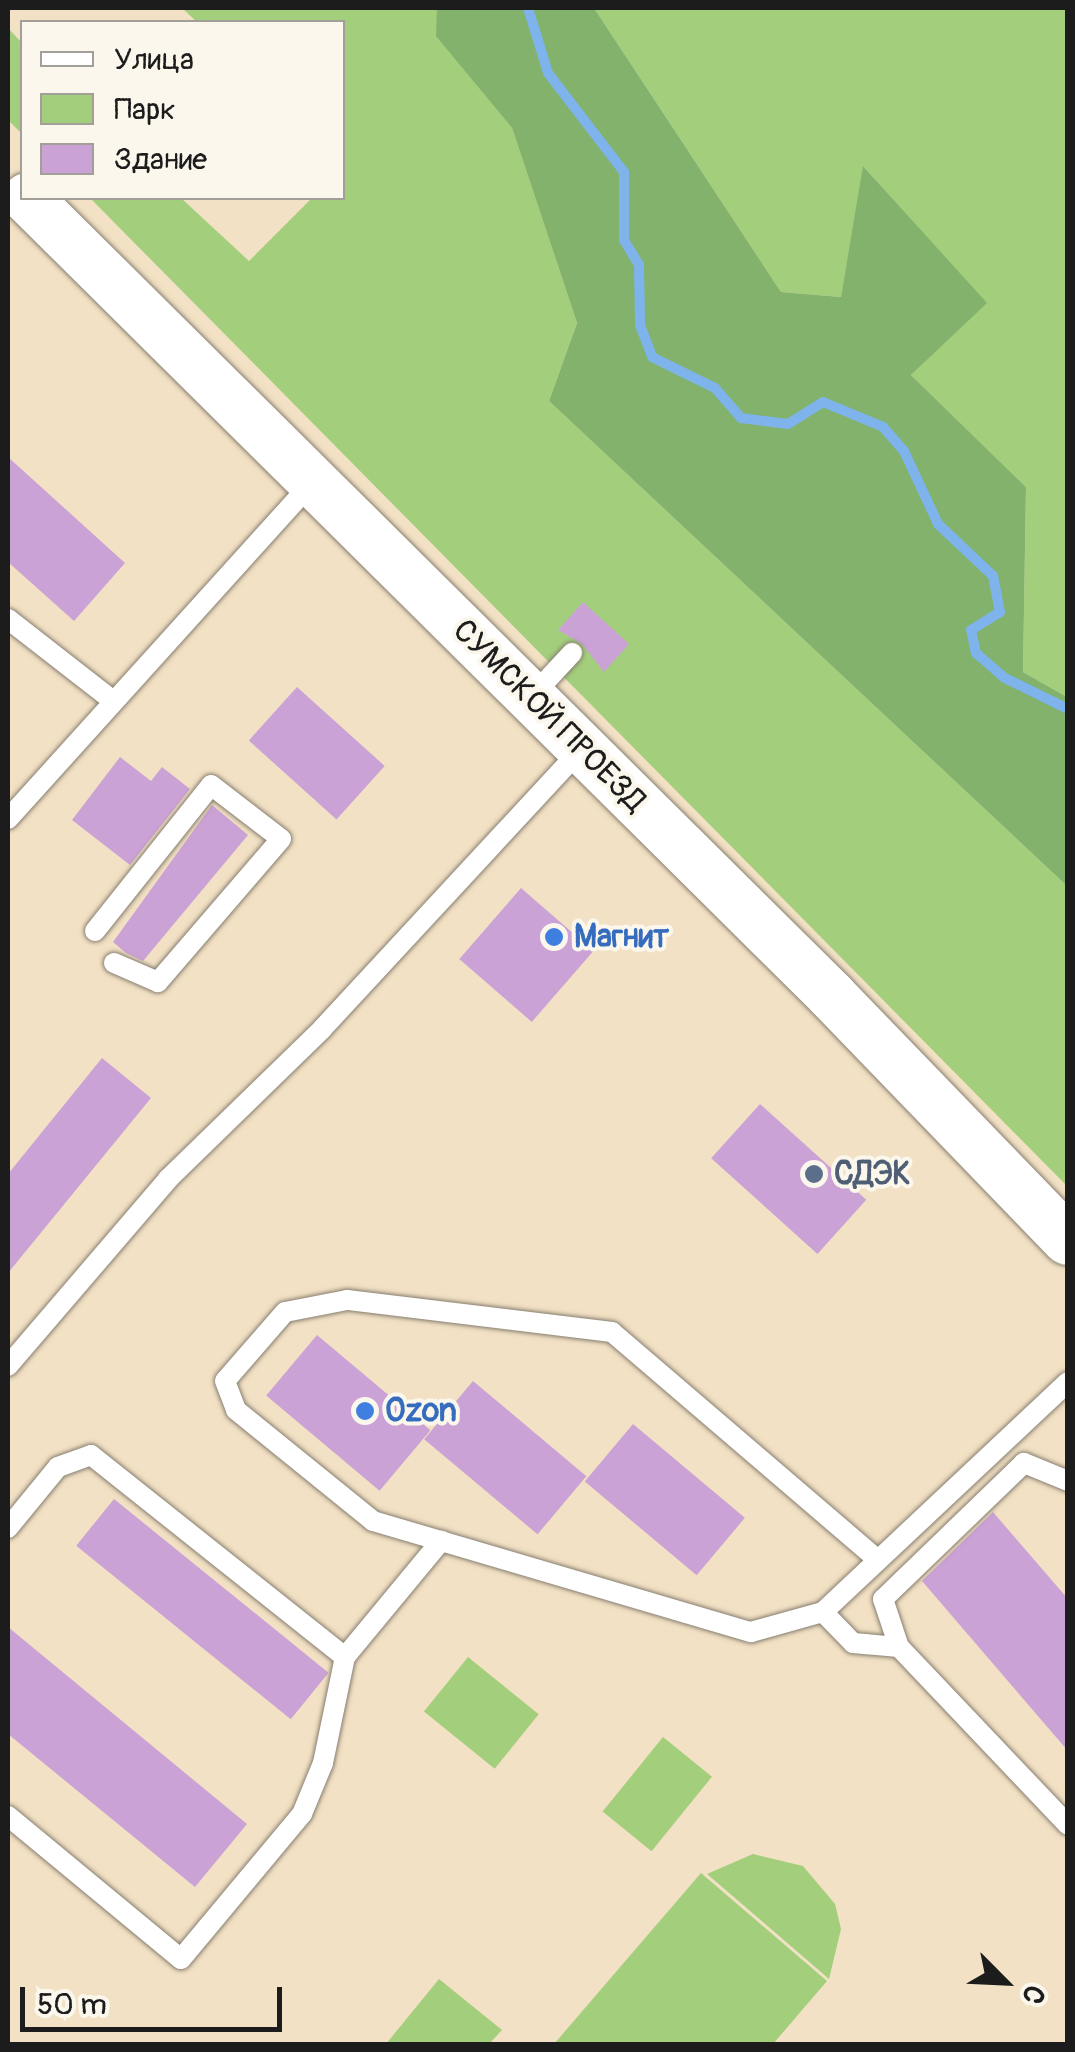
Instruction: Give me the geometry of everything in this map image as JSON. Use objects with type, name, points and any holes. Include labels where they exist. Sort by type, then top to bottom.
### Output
[{"type":"street","name":"СУМСКОЙ ПРОЕЗД","points":[[33,200],[1068,1240]]},
{"type":"lane","points":[[8,819],[312,482]]},
{"type":"lane","points":[[8,619],[112,700]]},
{"type":"lane","points":[[530,698],[572,653]]},
{"type":"lane","points":[[8,1366],[168,1179],[322,1029],[581,748]]},
{"type":"lane","points":[[95,931],[211,785],[282,840],[158,982],[114,963]]},
{"type":"lane","points":[[878,1560],[612,1332],[347,1300],[285,1312],[225,1381],[236,1410],[374,1521],[752,1632],[823,1612],[1068,1382]]},
{"type":"lane","points":[[8,1528],[58,1467],[91,1456],[345,1658]]},
{"type":"lane","points":[[1068,1481],[1024,1464],[883,1599],[899,1647],[1068,1826]]},
{"type":"lane","points":[[8,1816],[182,1959],[302,1814],[323,1763],[345,1658],[441,1540]]},
{"type":"lane","points":[[823,1612],[852,1644],[899,1647]]},
{"type":"green space","points":[[182,8],[437,8],[437,36],[512,128],[577,323],[549,401],[1067,886],[1067,1186],[92,200],[183,200],[249,261],[310,200],[345,200],[345,20],[195,20]]},
{"type":"green space","points":[[437,8],[594,8],[781,292],[841,297],[863,166],[987,303],[911,375],[1026,487],[1023,672],[1067,697],[1067,886],[549,401],[577,323],[512,128],[436,36]]},
{"type":"green space","points":[[594,8],[1067,8],[1067,697],[1023,672],[1026,487],[911,375],[986,303],[864,167],[841,297],[781,292]]},
{"type":"green space","points":[[8,28],[20,41],[20,132],[8,120]]},
{"type":"green space","points":[[468,1657],[539,1714],[495,1769],[424,1711]]},
{"type":"green space","points":[[663,1737],[712,1777],[652,1851],[603,1812]]},
{"type":"green space","points":[[753,1854],[803,1866],[835,1904],[841,1929],[829,1979],[707,1874]]},
{"type":"green space","points":[[701,1873],[827,1981],[773,2044],[554,2044]]},
{"type":"green space","points":[[439,1979],[502,2030],[489,2044],[386,2044]]},
{"type":"building","points":[[8,457],[125,563],[74,621],[8,562]]},
{"type":"building","points":[[583,602],[629,644],[604,672],[582,644],[558,630]]},
{"type":"building","points":[[297,687],[385,766],[337,819],[249,741]]},
{"type":"building","points":[[120,757],[151,781],[162,767],[190,789],[130,865],[72,820]]},
{"type":"building","points":[[212,805],[248,835],[143,961],[126,953],[113,942]]},
{"type":"building","points":[[521,888],[593,951],[532,1022],[459,959]]},
{"type":"building","points":[[102,1058],[151,1098],[8,1273],[8,1174]]},
{"type":"building","points":[[760,1104],[866,1200],[817,1254],[711,1158]]},
{"type":"building","points":[[317,1335],[430,1430],[380,1491],[266,1396]]},
{"type":"building","points":[[473,1381],[586,1476],[538,1534],[424,1439]]},
{"type":"building","points":[[633,1424],[745,1518],[697,1575],[585,1481]]},
{"type":"building","points":[[114,1499],[328,1673],[291,1719],[76,1546]]},
{"type":"building","points":[[993,1512],[1068,1599],[1068,1751],[922,1581]]},
{"type":"building","points":[[8,1627],[247,1824],[195,1887],[8,1734]]},
{"type":"waterway","points":[[528,8],[548,73],[624,172],[624,240],[639,265],[640,325],[652,357],[715,388],[741,418],[788,424],[823,402],[883,427],[904,451],[938,524],[993,576],[1000,612],[971,630],[976,653],[1005,678],[1068,709]]},
{"type":"place","name":"Магнит","points":[[554,937]]},
{"type":"place","name":"СДЭК","points":[[814,1174]]},
{"type":"place","name":"Ozon","points":[[365,1411]]}]
